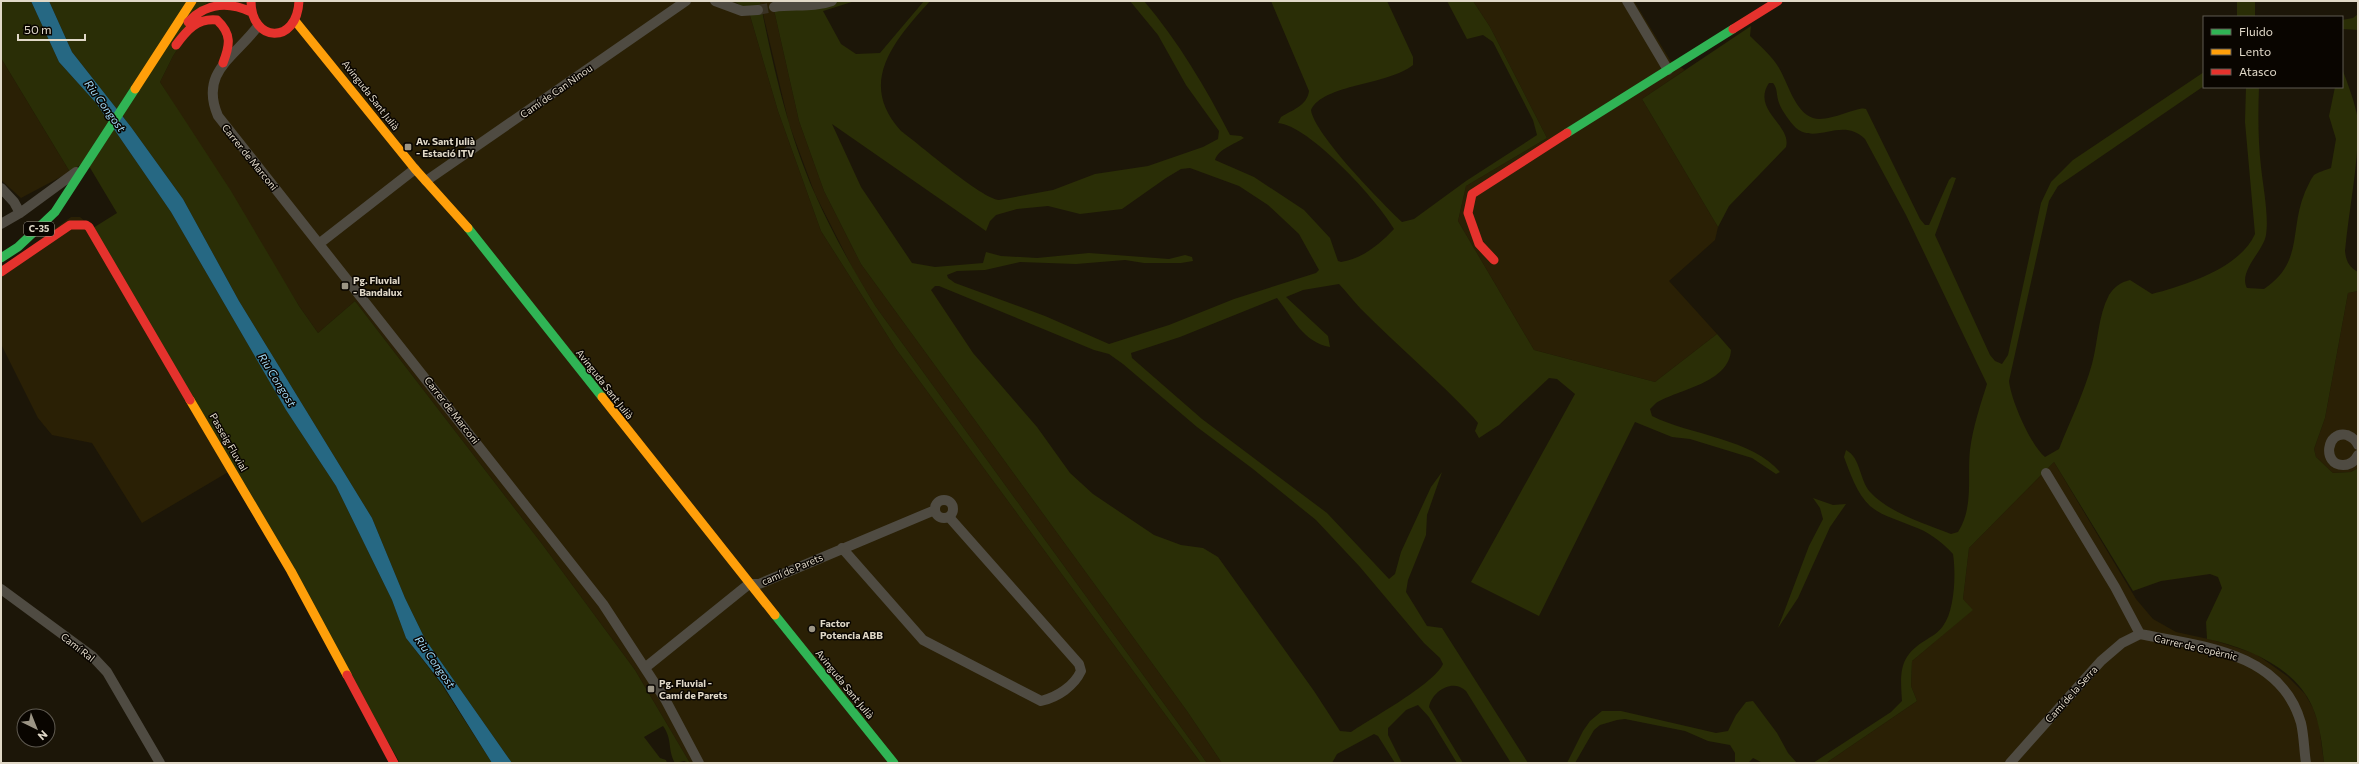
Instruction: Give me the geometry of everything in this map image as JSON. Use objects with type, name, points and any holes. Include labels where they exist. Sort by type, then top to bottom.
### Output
[{"type":"main road","name":"C-35","points":[[1,258],[18,247],[39,229],[70,191],[192,1]]},
{"type":"main road","points":[[250,12],[251,1]]},
{"type":"main road","points":[[157,57],[174,48],[191,18],[207,7],[216,4],[237,4],[250,12],[258,26],[275,33],[287,30],[296,22],[300,8],[299,1]]},
{"type":"main road","points":[[1494,260],[1479,244],[1468,213],[1472,194],[1505,171],[1778,1]]},
{"type":"main road","points":[[162,49],[176,8]]},
{"type":"main road","points":[[182,35],[198,21],[217,20],[228,32],[231,43],[223,63]]},
{"type":"main road","name":"Avinguda Sant Julià","points":[[296,22],[306,32],[415,169],[426,182],[446,200],[466,224],[749,584],[894,763]]},
{"type":"main road","name":"Passeig Fluvial","points":[[1,272],[70,224],[86,225],[90,227],[291,571],[394,763]]},
{"type":"street","name":"Camí de Can Ninou","points":[[426,182],[686,1]]},
{"type":"street","points":[[715,1],[742,11],[758,10]]},
{"type":"street","points":[[774,7],[796,4],[818,6],[832,1]]},
{"type":"street","points":[[1626,1],[1668,70]]},
{"type":"street","points":[[223,63],[249,38],[258,26]]},
{"type":"street","name":"Carrer de Marconi","points":[[223,63],[215,79],[213,88],[214,106],[218,116],[578,571],[646,667],[699,763]]},
{"type":"street","points":[[320,244],[415,169]]},
{"type":"street","points":[[1,224],[20,213],[76,172]]},
{"type":"street","points":[[1,188],[14,202],[20,213]]},
{"type":"street","points":[[2358,443],[2352,437],[2345,434],[2338,436],[2332,440],[2329,452],[2332,459],[2342,465],[2349,464],[2358,455]]},
{"type":"street","points":[[2046,473],[2115,587],[2140,634]]},
{"type":"street","points":[[842,548],[923,640],[1042,701],[1059,694],[1078,678],[1081,671],[1079,664],[949,517],[941,517],[935,510],[939,501],[948,500],[953,509],[949,517]]},
{"type":"street","name":"camí de Parets","points":[[646,667],[749,584],[759,584],[935,510]]},
{"type":"street","name":"Camí Ral","points":[[1,589],[92,656],[107,672],[160,763]]},
{"type":"street","name":"Camí de la Serra","points":[[2010,763],[2101,661],[2122,643],[2140,634]]},
{"type":"street","name":"Carrer de Copèrnic","points":[[2140,634],[2240,657],[2268,672],[2289,695],[2296,708],[2301,724],[2306,763]]},
{"type":"shaded area","points":[[208,1],[734,1],[749,12],[778,111],[821,231],[896,349],[1201,763],[690,763],[635,670],[542,544],[355,301],[318,333],[299,306],[160,82],[173,56]]},
{"type":"shaded area","points":[[760,1],[772,1],[799,121],[824,191],[861,264],[1187,711],[1222,763],[1207,763],[876,307],[854,271],[815,194],[789,124]]},
{"type":"shaded area","points":[[1473,1],[1634,1],[1670,60],[1685,70],[1642,99],[1718,227],[1715,240],[1669,281],[1717,334],[1655,382],[1534,350],[1458,221],[1466,186],[1547,138],[1490,27]]},
{"type":"shaded area","points":[[1,58],[70,172],[21,198],[1,180]]},
{"type":"shaded area","points":[[71,217],[80,217],[93,228],[235,468],[142,523],[92,443],[52,435],[38,418],[1,344],[1,268]]},
{"type":"shaded area","points":[[2358,291],[2358,468],[2351,472],[2333,473],[2316,457],[2314,449],[2325,418],[2348,293]]},
{"type":"shaded area","points":[[2054,462],[2136,599],[2153,619],[2176,632],[2213,640],[2256,654],[2287,676],[2305,694],[2313,708],[2319,725],[2324,763],[1826,763],[1917,701],[1911,686],[1912,661],[1972,610],[1963,599],[1969,548]]},
{"type":"green space","points":[[1,1],[31,1],[59,62],[96,103],[171,212],[286,410],[336,486],[392,600],[406,638],[442,685],[492,763],[400,763],[93,228],[117,213],[86,161],[70,172],[1,58]]},
{"type":"green space","points":[[49,1],[208,1],[173,56],[160,82],[231,191],[299,306],[318,333],[355,301],[542,544],[635,670],[690,763],[684,761],[675,763],[671,753],[668,736],[663,726],[644,737],[660,758],[666,760],[667,763],[512,763],[425,639],[405,598],[372,518],[239,301],[183,199],[131,127],[72,52]]},
{"type":"green space","points":[[734,1],[760,1],[782,99],[805,171],[836,237],[876,307],[1207,763],[1201,763],[896,349],[821,231],[778,111],[749,12]]},
{"type":"green space","points":[[772,1],[855,1],[823,11],[841,44],[856,54],[880,53],[924,1],[930,1],[905,30],[894,46],[886,62],[881,78],[882,95],[888,113],[901,131],[979,191],[999,200],[1053,190],[1095,174],[1148,166],[1203,147],[1218,139],[1219,131],[1186,85],[1158,35],[1130,1],[1144,1],[1191,65],[1230,135],[1241,136],[1244,138],[1223,150],[1215,160],[1254,177],[1304,210],[1330,238],[1338,261],[1341,262],[1356,258],[1370,250],[1394,229],[1374,201],[1359,184],[1324,150],[1291,127],[1278,123],[1281,117],[1302,104],[1308,96],[1309,91],[1271,1],[1387,1],[1413,57],[1413,65],[1402,72],[1389,77],[1329,95],[1318,101],[1311,110],[1315,121],[1336,151],[1365,185],[1402,222],[1414,219],[1466,181],[1537,135],[1533,120],[1493,42],[1483,35],[1467,39],[1447,1],[1473,1],[1490,27],[1547,138],[1466,186],[1458,221],[1534,350],[1655,382],[1717,334],[1731,350],[1728,361],[1722,370],[1701,384],[1656,403],[1650,409],[1652,416],[1667,423],[1738,445],[1754,452],[1768,461],[1780,472],[1776,474],[1752,458],[1690,439],[1672,437],[1635,422],[1539,616],[1471,582],[1575,394],[1557,379],[1549,378],[1499,425],[1479,438],[1475,431],[1478,423],[1473,417],[1446,389],[1361,309],[1339,284],[1303,290],[1286,297],[1328,336],[1330,347],[1321,345],[1306,335],[1277,298],[1180,337],[1131,353],[1132,358],[1202,419],[1327,513],[1389,579],[1395,574],[1401,552],[1431,487],[1442,472],[1427,515],[1426,535],[1408,580],[1406,592],[1427,626],[1442,628],[1528,763],[1511,763],[1466,691],[1461,687],[1449,686],[1439,691],[1434,696],[1429,707],[1463,763],[1457,763],[1429,717],[1418,705],[1406,710],[1388,728],[1388,735],[1402,763],[1395,763],[1378,736],[1374,734],[1337,754],[1332,763],[1222,763],[1187,711],[861,264],[824,191],[799,121]],"holes":[[[832,124],[986,231],[990,221],[996,215],[1017,209],[1048,206],[1080,214],[1122,209],[1166,178],[1181,169],[1190,168],[1239,186],[1268,205],[1299,234],[1319,270],[1316,273],[1234,299],[1169,325],[1109,344],[1045,316],[955,283],[948,278],[947,275],[957,271],[985,270],[1020,262],[1076,264],[1125,260],[1144,263],[1181,263],[1193,261],[1192,257],[1185,255],[1169,259],[1089,253],[1037,258],[1001,256],[986,252],[983,263],[935,267],[912,263],[861,187]],[[935,286],[939,286],[1094,350],[1109,354],[1123,364],[1197,427],[1253,469],[1316,520],[1360,567],[1424,643],[1440,658],[1443,664],[1437,672],[1415,691],[1351,732],[1340,731],[1314,691],[1218,557],[1203,548],[1181,545],[1154,535],[1093,494],[1070,473],[1037,427],[973,353],[931,290]]]},
{"type":"green space","points":[[2237,1],[2255,1],[2255,16],[2237,16]]},
{"type":"green space","points":[[2358,14],[2358,30],[2343,29],[2343,20],[2353,18]]},
{"type":"green space","points":[[1751,26],[1750,36],[1766,51],[1776,64],[1801,110],[1807,115],[1820,119],[1857,109],[1866,109],[1920,219],[1925,225],[1929,225],[1949,180],[1952,177],[1956,178],[1935,235],[1990,355],[1995,361],[2002,364],[2008,355],[2041,203],[2051,182],[2073,160],[2203,73],[2203,87],[2058,186],[2049,201],[2009,381],[2013,399],[2022,421],[2033,442],[2045,457],[2059,449],[2077,407],[2092,364],[2100,320],[2105,303],[2113,290],[2118,285],[2130,280],[2152,294],[2196,280],[2225,266],[2248,246],[2255,234],[2245,122],[2246,88],[2259,88],[2259,147],[2267,227],[2264,241],[2248,268],[2245,282],[2247,288],[2264,289],[2277,279],[2285,268],[2294,245],[2300,206],[2310,181],[2314,175],[2331,168],[2336,139],[2329,116],[2335,88],[2343,88],[2343,71],[2358,120],[2357,153],[2345,251],[2348,263],[2358,272],[2358,291],[2348,293],[2325,418],[2314,449],[2316,457],[2333,473],[2351,472],[2358,468],[2358,763],[2324,763],[2319,727],[2312,706],[2304,692],[2294,680],[2282,670],[2253,653],[2207,639],[2206,622],[2222,588],[2218,577],[2210,574],[2161,581],[2133,591],[2054,462],[1969,548],[1963,599],[1973,610],[1912,661],[1911,686],[1917,701],[1826,763],[1813,763],[1891,712],[1902,701],[1901,681],[1903,666],[1906,659],[1917,646],[1939,631],[1943,626],[1950,611],[1954,591],[1953,554],[1929,534],[1885,515],[1870,506],[1861,496],[1851,476],[1844,457],[1846,450],[1855,458],[1866,487],[1887,506],[1919,522],[1951,534],[1958,532],[1966,513],[1968,502],[1969,461],[1973,433],[1987,384],[1906,215],[1865,139],[1856,133],[1847,130],[1812,134],[1796,128],[1780,106],[1776,88],[1773,83],[1769,83],[1765,93],[1765,101],[1768,109],[1783,132],[1786,139],[1786,147],[1729,206],[1718,227],[1642,99]]},
{"type":"green space","points":[[1813,498],[1833,505],[1846,504],[1830,527],[1798,598],[1778,628],[1809,546],[1823,519],[1820,508]]},
{"type":"green space","points":[[1753,701],[1777,733],[1788,753],[1797,763],[1763,763],[1753,758],[1748,763],[1735,763],[1735,753],[1730,745],[1708,741],[1685,731],[1625,719],[1600,725],[1594,730],[1575,763],[1567,763],[1583,731],[1590,721],[1602,711],[1621,711],[1716,733],[1728,731],[1736,715],[1746,702]]},
{"type":"water","name":"Riu Congost","points":[[31,1],[49,1],[72,52],[131,127],[183,199],[239,301],[372,518],[405,598],[425,639],[512,763],[492,763],[443,685],[406,638],[392,600],[336,486],[286,410],[171,212],[96,103],[59,62]]},
{"type":"tunnel","points":[[758,10],[774,7]]},
{"type":"traffic: fast","points":[[1567,133],[1733,29]]},
{"type":"traffic: fast","points":[[1,258],[18,247],[55,212],[135,89]]},
{"type":"traffic: fast","points":[[468,228],[602,397]]},
{"type":"traffic: fast","points":[[775,615],[894,763]]},
{"type":"traffic: slow","points":[[135,89],[192,1]]},
{"type":"traffic: slow","points":[[296,22],[415,169],[468,228]]},
{"type":"traffic: slow","points":[[602,397],[775,615]]},
{"type":"traffic: slow","points":[[190,400],[291,571],[347,675]]},
{"type":"traffic: jam","points":[[251,1],[253,15],[258,25],[266,31],[274,33],[283,31],[291,25],[296,15],[299,1]]},
{"type":"traffic: jam","points":[[1733,29],[1778,1]]},
{"type":"traffic: jam","points":[[188,22],[202,11],[218,6],[234,6],[251,12]]},
{"type":"traffic: jam","points":[[176,45],[184,34],[193,26],[204,21],[217,20],[225,30],[228,40],[227,51],[223,63]]},
{"type":"traffic: jam","points":[[1494,260],[1479,244],[1468,213],[1472,194],[1567,133]]},
{"type":"traffic: jam","points":[[1,272],[70,225],[86,225],[89,227],[190,400]]},
{"type":"traffic: jam","points":[[347,675],[394,763]]},
{"type":"place","name":"Av. Sant Julià - Estació ITV","points":[[408,147]]},
{"type":"place","name":"Pg. Fluvial - Bandalux","points":[[345,286]]},
{"type":"place","name":"Factor Potencia ABB","points":[[812,629]]},
{"type":"place","name":"Pg. Fluvial - Camí de Parets","points":[[651,689]]}]
